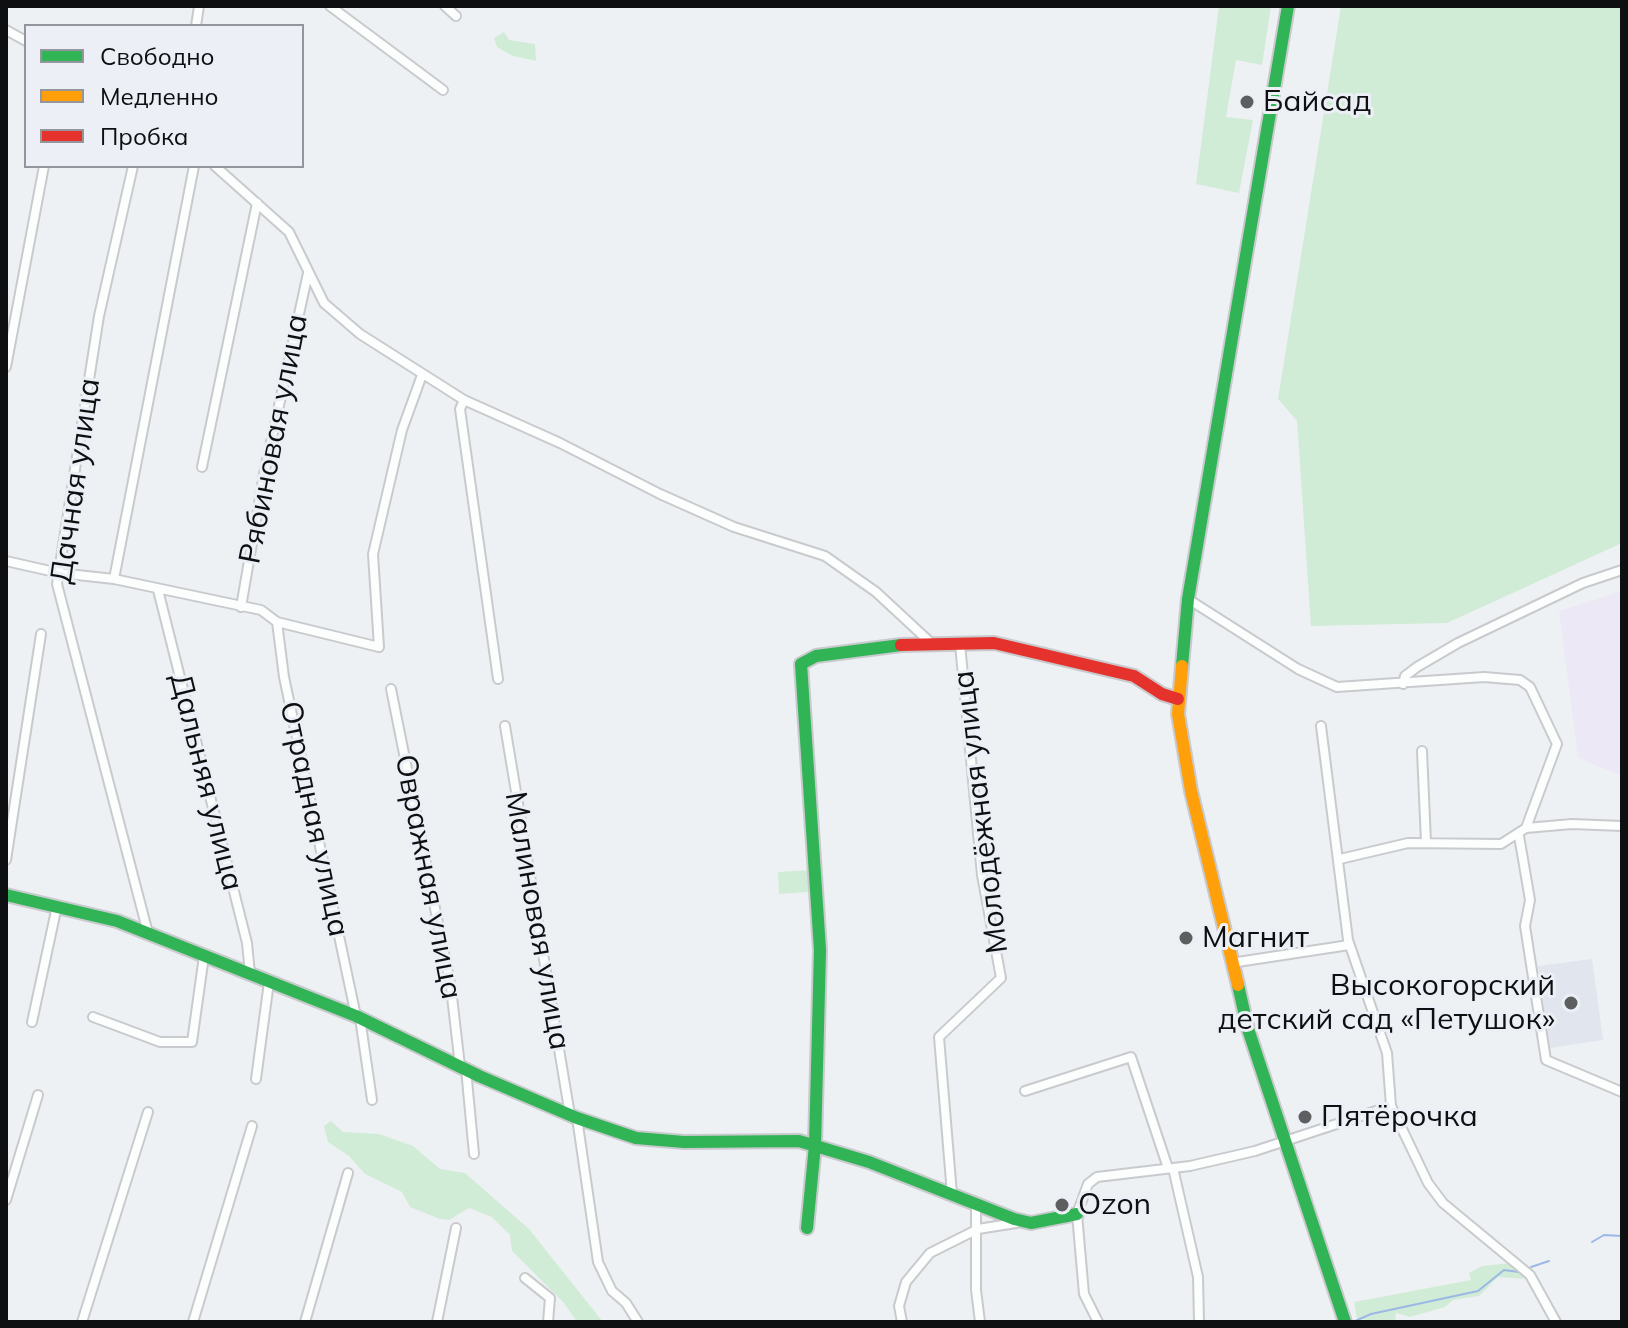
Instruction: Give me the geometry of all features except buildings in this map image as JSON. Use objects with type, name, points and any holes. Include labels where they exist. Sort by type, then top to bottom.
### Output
[{"type":"street","points":[[330,6],[443,90]]},
{"type":"street","points":[[445,6],[456,16]]},
{"type":"street","points":[[1288,6],[1188,599],[1178,699],[1186,767],[1231,963],[1282,1140],[1345,1322]]},
{"type":"street","points":[[6,30],[24,40]]},
{"type":"street","points":[[6,367],[44,168]]},
{"type":"street","name":"Дачная улица","points":[[133,168],[99,316],[59,573],[61,609],[148,933]]},
{"type":"street","name":"Дачная улица","points":[[114,579],[194,168]]},
{"type":"street","points":[[217,168],[289,232],[324,303],[341,321],[422,375],[464,400],[710,518],[825,556],[876,592],[931,643]]},
{"type":"street","points":[[202,467],[257,203]]},
{"type":"street","name":"Рябиновая улица","points":[[241,607],[264,474],[308,272]]},
{"type":"street","points":[[6,561],[59,573],[114,579],[261,610],[277,622],[379,647],[373,554],[402,430],[422,375]]},
{"type":"street","points":[[464,400],[460,409],[498,679]]},
{"type":"street","points":[[1403,684],[1405,676],[1417,667],[1458,643],[1583,583],[1622,570]]},
{"type":"street","name":"Дальняя улица","points":[[158,590],[247,943],[250,974]]},
{"type":"street","points":[[1188,599],[1322,682],[1351,688],[1484,677],[1520,680],[1530,687],[1557,744],[1523,832],[1530,900],[1525,926],[1546,1060],[1622,1092]]},
{"type":"street","name":"Отрадная улица","points":[[277,622],[284,677],[358,1017],[372,1100]]},
{"type":"street","points":[[6,860],[41,634]]},
{"type":"street","points":[[807,1228],[815,1145],[820,950],[816,849],[801,664],[816,656],[853,649],[931,643],[994,643],[1134,676],[1162,694],[1178,699]]},
{"type":"street","name":"Молодёжная улица","points":[[952,1194],[939,1037],[1001,978],[982,875],[960,644]]},
{"type":"street","name":"Овражная улица","points":[[391,689],[451,988],[474,1154]]},
{"type":"street","name":"Малиновая улица","points":[[505,726],[598,1262],[612,1291],[626,1303],[638,1322]]},
{"type":"street","points":[[1321,726],[1349,945],[1387,1053],[1391,1106],[1428,1183],[1443,1203],[1468,1220],[1530,1275],[1556,1322]]},
{"type":"street","points":[[1422,751],[1426,842]]},
{"type":"street","points":[[1340,859],[1378,848],[1426,842],[1501,844],[1523,832],[1572,824],[1622,826]]},
{"type":"street","points":[[6,895],[103,917],[148,933],[358,1017],[574,1117],[636,1138],[684,1142],[782,1139],[815,1145],[1031,1223]]},
{"type":"street","points":[[32,1022],[57,906]]},
{"type":"street","points":[[1231,963],[1349,945]]},
{"type":"street","points":[[93,1017],[160,1042],[192,1042],[204,956]]},
{"type":"street","points":[[256,1079],[269,982]]},
{"type":"street","points":[[1025,1091],[1131,1057],[1170,1168],[1198,1277],[1199,1322]]},
{"type":"street","points":[[6,1200],[38,1095]]},
{"type":"street","points":[[1098,1322],[1084,1294],[1077,1214],[1088,1184],[1097,1177],[1170,1168],[1255,1151],[1391,1106]]},
{"type":"street","points":[[82,1322],[148,1112]]},
{"type":"street","points":[[193,1322],[252,1126]]},
{"type":"street","points":[[305,1322],[348,1173]]},
{"type":"street","points":[[976,1204],[976,1290],[980,1322]]},
{"type":"street","points":[[902,1322],[902,1294],[917,1266],[942,1244],[978,1229],[1077,1214]]},
{"type":"street","points":[[437,1322],[456,1228]]},
{"type":"street","points":[[525,1278],[550,1298],[548,1322]]},
{"type":"shaded area","points":[[1622,591],[1622,776],[1578,758],[1559,611]]},
{"type":"shaded area","name":"Высокогорский детский сад «Петушок»","points":[[1592,959],[1603,1040],[1550,1048],[1538,966]]},
{"type":"green space","points":[[1219,6],[1271,6],[1262,65],[1236,60],[1226,117],[1253,120],[1239,193],[1196,184]]},
{"type":"green space","points":[[1341,6],[1622,6],[1622,543],[1447,623],[1311,626],[1297,421],[1278,399]]},
{"type":"green space","points":[[504,32],[509,40],[535,44],[536,61],[513,56],[497,47],[494,38]]},
{"type":"green space","points":[[811,870],[812,888],[808,892],[779,894],[778,872]]},
{"type":"green space","points":[[331,1121],[343,1132],[379,1134],[413,1146],[440,1169],[465,1173],[529,1229],[603,1322],[577,1322],[564,1303],[512,1251],[510,1235],[492,1217],[469,1208],[449,1220],[440,1219],[410,1207],[402,1192],[365,1174],[349,1156],[328,1142],[324,1126]]},
{"type":"green space","points":[[1511,1263],[1527,1279],[1498,1277],[1479,1296],[1453,1300],[1445,1307],[1410,1317],[1396,1313],[1395,1322],[1357,1319],[1354,1302],[1471,1280],[1469,1273],[1482,1266]]},
{"type":"waterway","points":[[1592,1242],[1604,1235],[1622,1236]]},
{"type":"waterway","points":[[1531,1267],[1549,1261]]},
{"type":"waterway","points":[[1353,1322],[1371,1314],[1478,1291],[1504,1270],[1519,1272]]},
{"type":"traffic: fast","points":[[1182,666],[1188,599],[1288,6]]},
{"type":"traffic: fast","points":[[807,1228],[815,1145],[820,950],[801,664],[816,656],[901,645]]},
{"type":"traffic: fast","points":[[6,895],[117,921],[356,1016],[479,1076],[577,1118],[636,1138],[684,1142],[799,1141],[869,1162],[1014,1219],[1031,1223],[1077,1214]]},
{"type":"traffic: fast","points":[[1238,985],[1248,1029],[1345,1322]]},
{"type":"traffic: slow","points":[[1182,666],[1178,714],[1191,791],[1238,985]]},
{"type":"traffic: jam","points":[[901,645],[994,643],[1134,676],[1162,694],[1178,699]]},
{"type":"place","name":"Байсад","points":[[1247,102]]},
{"type":"place","name":"Магнит","points":[[1186,938]]},
{"type":"place","name":"Высокогорский детский сад «Петушок»","points":[[1571,1003]]},
{"type":"place","name":"Пятёрочка","points":[[1305,1117]]},
{"type":"place","name":"Ozon","points":[[1062,1205]]}]
